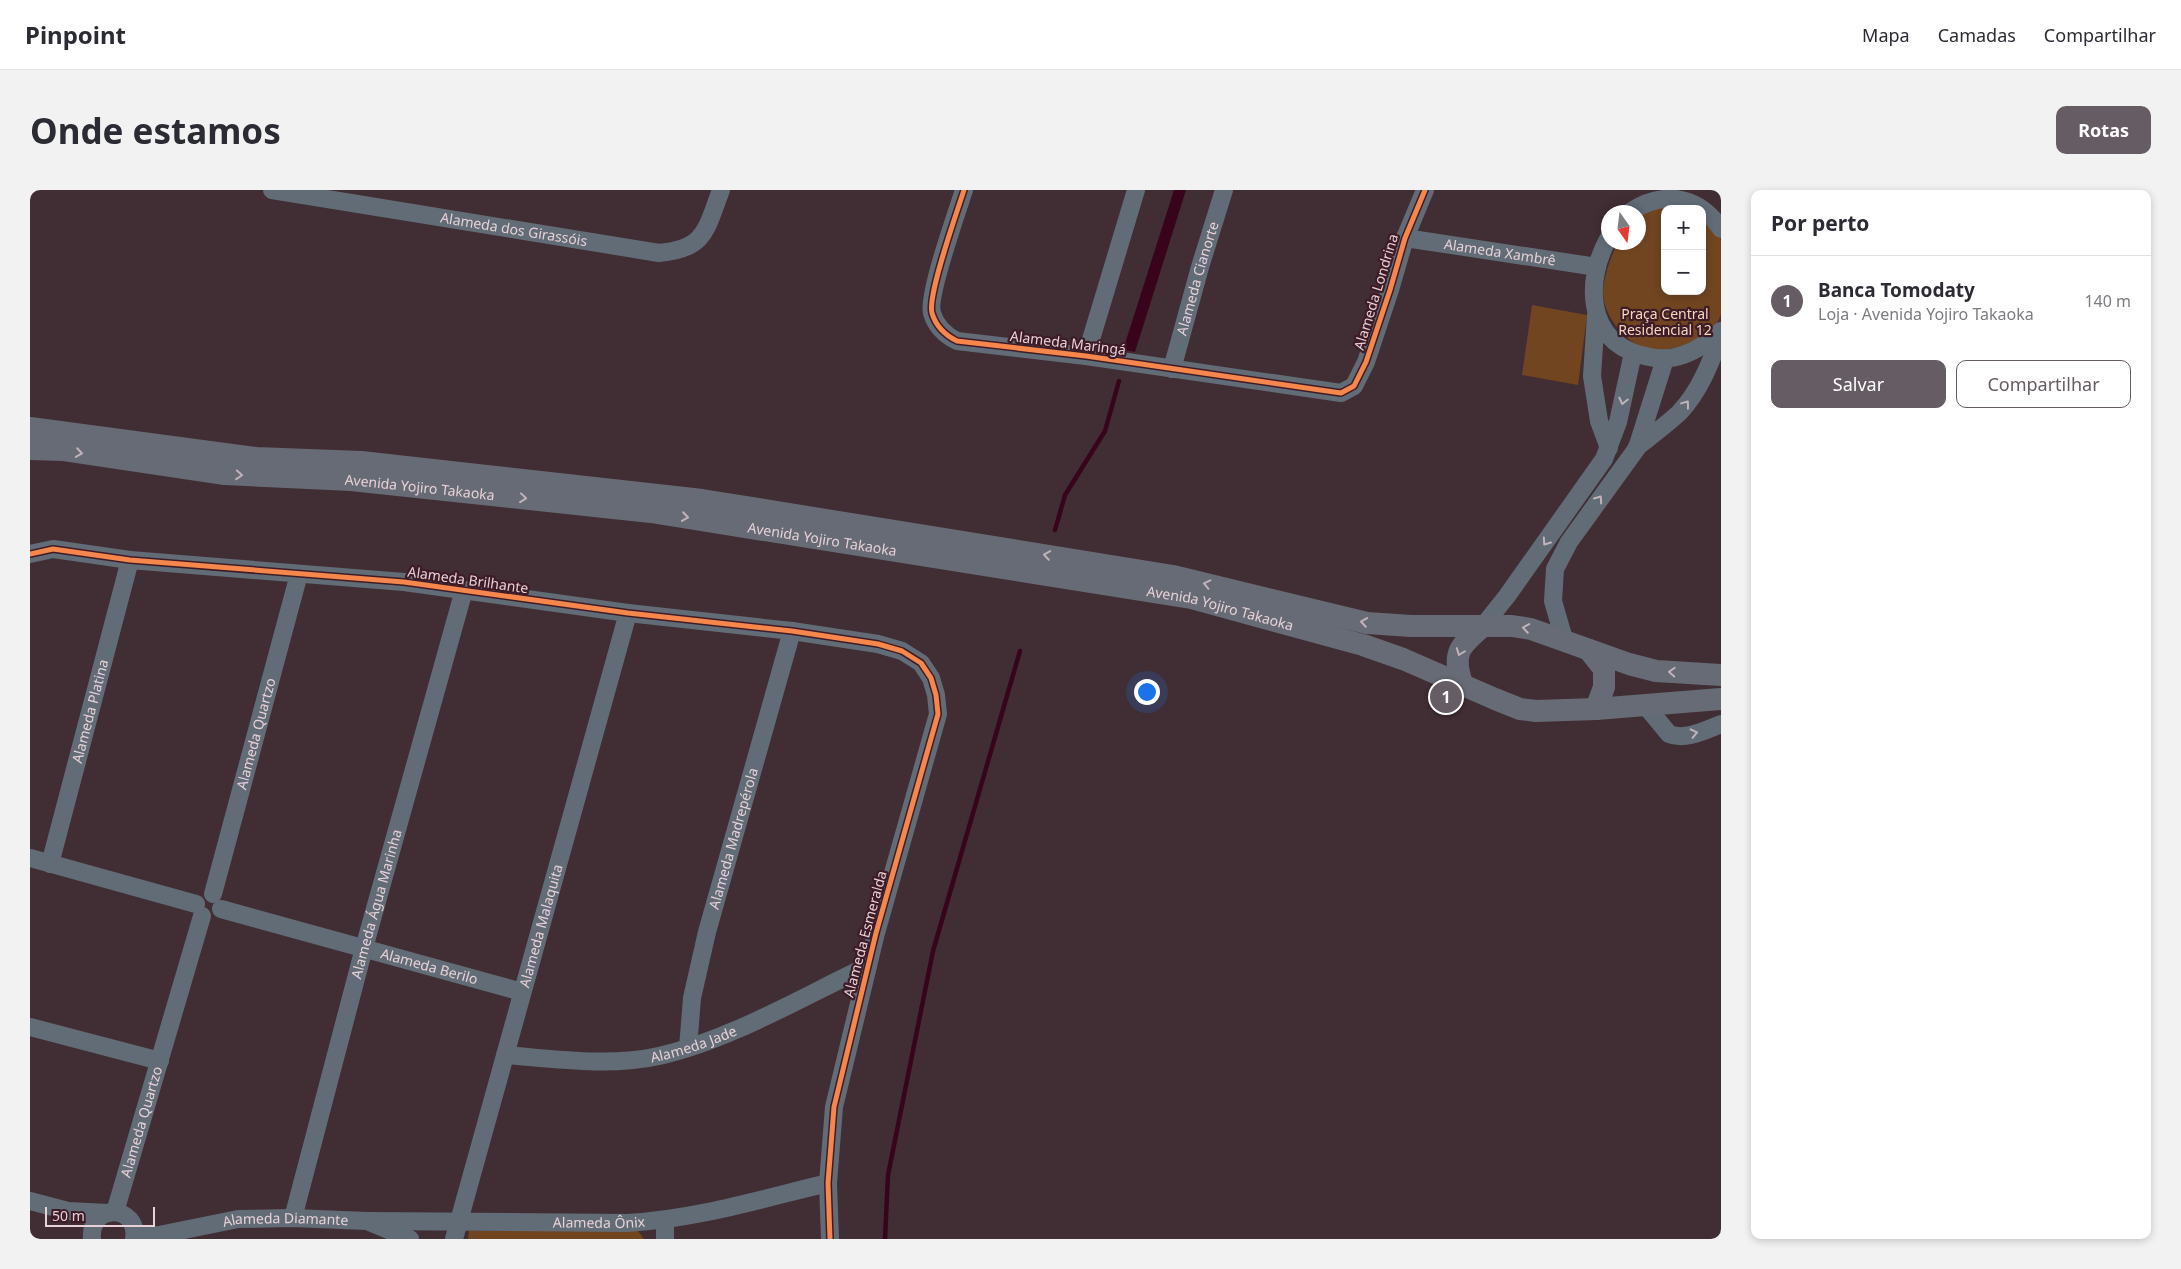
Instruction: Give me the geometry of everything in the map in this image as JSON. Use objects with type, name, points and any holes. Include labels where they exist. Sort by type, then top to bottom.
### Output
[{"type":"main road","name":"Avenida Yojiro Takaoka","points":[[30,428],[256,458],[361,462],[702,500],[1173,576],[1367,623],[1532,629],[1629,664],[1656,671],[1721,675]]},
{"type":"main road","name":"Avenida Yojiro Takaoka","points":[[30,449],[64,450],[225,474],[351,480],[651,512],[1191,598],[1363,645],[1403,659],[1520,709],[1555,712],[1596,710],[1721,699]]},
{"type":"main road","points":[[1463,686],[1458,673],[1457,655],[1467,639],[1483,626]]},
{"type":"main road","points":[[1589,650],[1604,669],[1604,687],[1596,710]]},
{"type":"street","name":"Alameda dos Girassóis","points":[[272,190],[332,195],[659,252],[678,251],[691,246],[708,225],[721,190]]},
{"type":"street","name":"Alameda Maringá","points":[[964,190],[930,304],[932,314],[942,332],[957,341],[1086,356],[1341,393]]},
{"type":"street","points":[[1086,356],[1136,190]]},
{"type":"street","name":"Alameda Cianorte","points":[[1172,369],[1200,267],[1224,190]]},
{"type":"street","name":"Alameda Londrina","points":[[1341,393],[1354,386],[1366,362],[1405,238],[1425,190]]},
{"type":"street","points":[[1626,205],[1634,190]]},
{"type":"street","points":[[1638,205],[1657,196],[1674,195],[1689,198],[1704,208],[1721,229]]},
{"type":"street","name":"Alameda Xambrê","points":[[1405,238],[1597,267]]},
{"type":"street","points":[[1604,250],[1597,267],[1593,294],[1596,315],[1592,376],[1599,421],[1609,448]]},
{"type":"street","points":[[1596,315],[1609,336],[1632,353],[1650,358],[1665,359],[1681,356],[1702,347],[1721,333]]},
{"type":"street","points":[[1636,448],[1680,412],[1706,374],[1721,333]]},
{"type":"street","points":[[1483,626],[1536,555],[1604,458],[1618,422],[1632,353]]},
{"type":"street","points":[[1564,639],[1553,601],[1555,569],[1570,542],[1636,448],[1665,359]]},
{"type":"street","points":[[1618,422],[1644,426]]},
{"type":"street","name":"Alameda Brilhante","points":[[30,554],[52,549],[130,560],[395,581],[628,612],[792,631],[878,644],[902,651]]},
{"type":"street","name":"Alameda Platina","points":[[50,864],[130,560]]},
{"type":"street","name":"Alameda Quartzo","points":[[217,901],[299,574]]},
{"type":"street","name":"Alameda Água Marinha","points":[[293,1218],[364,948],[464,590]]},
{"type":"street","name":"Alameda Malaquita","points":[[454,1239],[628,612]]},
{"type":"street","name":"Alameda Madrepérola","points":[[688,1048],[692,998],[707,932],[792,631]]},
{"type":"street","name":"Alameda Esmeralda","points":[[830,1239],[828,1183],[834,1106],[868,966],[938,714],[936,695],[931,678],[921,663],[902,651]]},
{"type":"street","points":[[1645,705],[1673,736],[1695,734],[1721,724]]},
{"type":"street","points":[[30,858],[199,910],[213,917],[217,901]]},
{"type":"street","name":"Alameda Berilo","points":[[217,901],[364,948],[522,992]]},
{"type":"street","name":"Alameda Quartzo","points":[[112,1212],[160,1061],[199,910]]},
{"type":"street","name":"Alameda Jade","points":[[505,1055],[566,1060],[628,1060],[659,1056],[727,1034],[868,966]]},
{"type":"street","points":[[30,1027],[160,1061]]},
{"type":"street","name":"Alameda Ônix","points":[[367,1221],[459,1220],[627,1223],[665,1221],[828,1183]]},
{"type":"street","points":[[30,1201],[68,1212],[112,1212]]},
{"type":"street","points":[[68,1212],[92,1236],[97,1220],[112,1212]]},
{"type":"street","name":"Alameda Diamante","points":[[112,1212],[128,1217],[145,1237],[238,1219],[293,1218],[367,1221],[410,1239]]},
{"type":"street","points":[[664,1239],[665,1221]]},
{"type":"green space","name":"Praça Central Residencial 12","points":[[1649,204],[1661,205],[1661,295],[1706,295],[1706,219],[1721,240],[1721,314],[1713,330],[1693,344],[1653,351],[1635,344],[1619,330],[1604,303],[1603,288],[1614,250],[1646,250],[1646,206]]},
{"type":"green space","points":[[1532,305],[1587,315],[1578,385],[1522,375]]},
{"type":"green space","points":[[469,1231],[638,1231],[644,1239],[468,1239]]},
{"type":"shaded area","points":[[1174,190],[1186,190],[1135,352],[1123,350]]},
{"type":"waterway","points":[[1055,530],[1065,495],[1105,431],[1119,381]]},
{"type":"waterway","points":[[885,1239],[888,1175],[933,951],[1020,651]]},
{"type":"cycle path","points":[[964,190],[938,272],[932,304],[932,313],[939,326],[945,333],[957,341],[1086,356],[1341,393],[1354,386],[1366,362],[1405,238],[1425,190]]},
{"type":"cycle path","points":[[30,554],[53,549],[130,560],[404,582],[628,613],[792,631],[878,644],[902,651],[921,663],[931,678],[936,695],[938,714],[876,933],[834,1107],[828,1183],[830,1239]]},
{"type":"place","name":"Banca Tomodaty","points":[[1446,697]]}]
